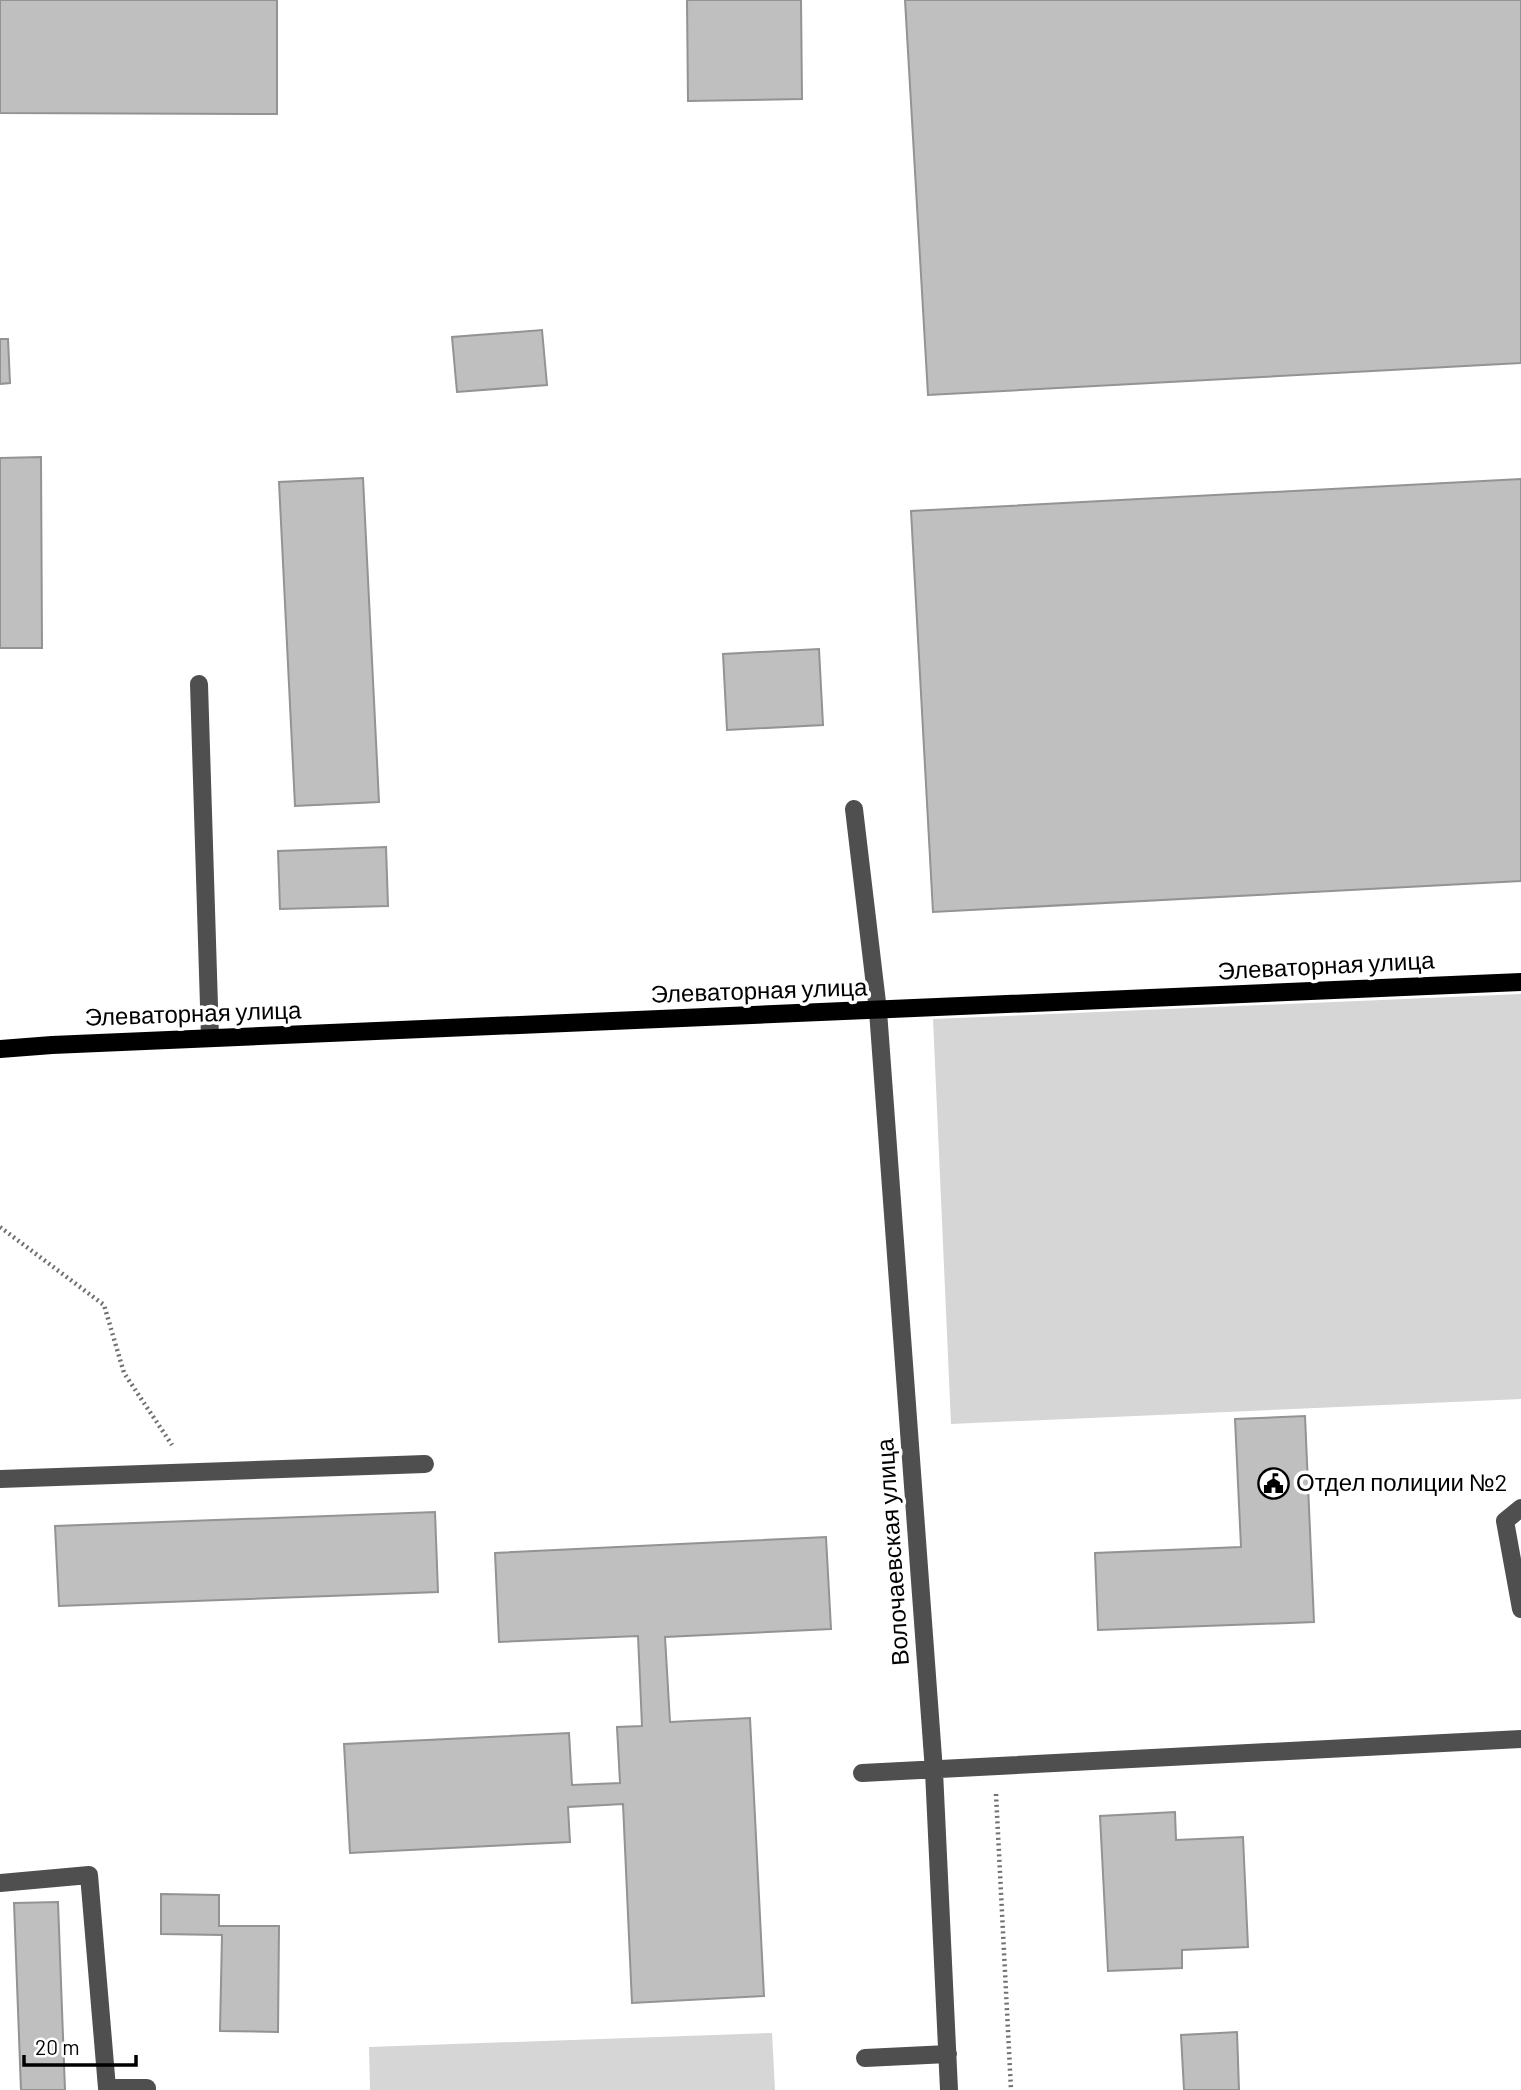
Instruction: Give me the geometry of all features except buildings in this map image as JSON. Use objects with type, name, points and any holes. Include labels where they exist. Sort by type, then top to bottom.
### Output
[{"type":"main road","name":"Элеваторная улица","points":[[0,1049],[1521,982]]},
{"type":"street","points":[[199,684],[210,1038]]},
{"type":"street","name":"Волочаевская улица","points":[[854,809],[878,1011],[934,1771],[949,2090]]},
{"type":"street","points":[[0,1479],[425,1464]]},
{"type":"street","points":[[1521,1508],[1505,1521],[1521,1609]]},
{"type":"street","points":[[862,1773],[1521,1739]]},
{"type":"street","points":[[0,1882],[89,1875],[107,2088],[147,2090]]},
{"type":"street","points":[[865,2059],[948,2054]]},
{"type":"path","points":[[0,1227],[104,1305],[124,1373],[190,1472]]},
{"type":"path","points":[[995,1768],[1011,2090]]},
{"type":"shaded area","points":[[1521,994],[1521,1399],[951,1424],[933,1019]]},
{"type":"shaded area","points":[[772,2033],[775,2090],[370,2090],[369,2047]]},
{"type":"place","name":"Отдел полиции №2","points":[[1273,1483]]}]
